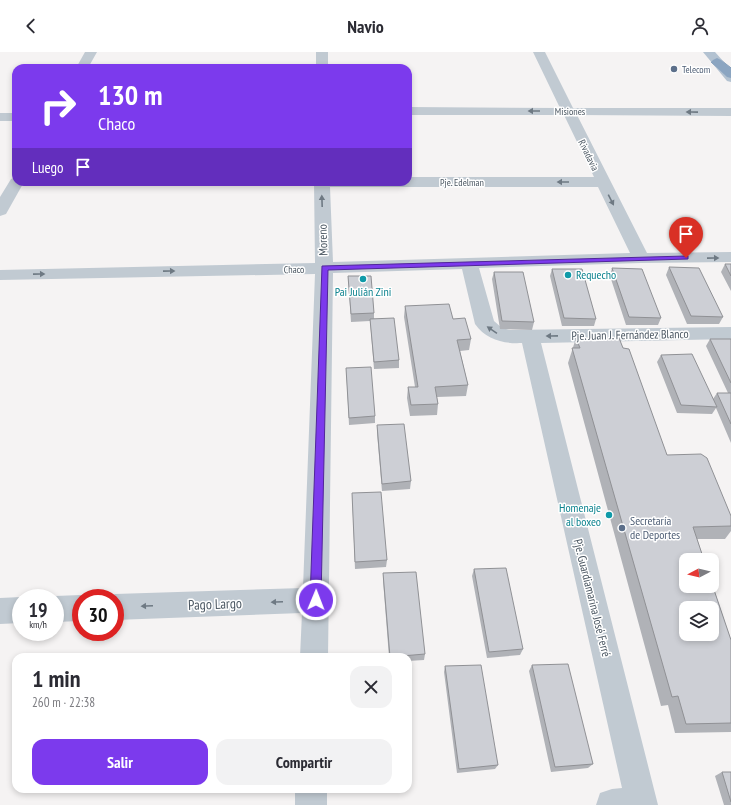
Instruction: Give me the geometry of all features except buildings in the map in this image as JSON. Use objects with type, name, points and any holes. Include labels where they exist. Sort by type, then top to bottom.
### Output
[{"type":"highway","points":[[717,62],[731,74]]},
{"type":"main road","points":[[709,52],[731,78]]},
{"type":"street","points":[[84,64],[91,52]]},
{"type":"street","points":[[322,52],[322,64]]},
{"type":"street","name":"Rivadavia","points":[[539,52],[602,182],[641,258]]},
{"type":"street","name":"Misiones","points":[[412,111],[731,112]]},
{"type":"street","points":[[0,118],[12,117]]},
{"type":"street","name":"Pje. Edelman","points":[[412,182],[602,182]]},
{"type":"street","points":[[0,211],[14,186]]},
{"type":"street","name":"Moreno","points":[[314,653],[324,268],[322,186]]},
{"type":"street","name":"Chaco","points":[[0,275],[324,268],[641,258],[731,257]]},
{"type":"street","points":[[469,263],[484,324],[495,333],[510,337],[530,337]]},
{"type":"street","name":"Pje. Juan J. Fernández Blanco","points":[[530,337],[731,334]]},
{"type":"street","name":"Pje. Guardiamarina José Ferré","points":[[530,337],[632,804]]},
{"type":"street","name":"Pago Largo","points":[[124,607],[316,600]]},
{"type":"street","points":[[0,611],[12,610]]},
{"type":"street","points":[[311,793],[311,805]]},
{"type":"place","name":"Telecom","points":[[674,69]]},
{"type":"place","name":"Requecho","points":[[568,275]]},
{"type":"place","name":"Pai Julián Zini","points":[[363,279]]},
{"type":"place","name":"Homenaje al boxeo","points":[[609,515]]},
{"type":"place","name":"Secretaría de Deportes","points":[[622,528]]},
{"type":"route","points":[[316,600],[324,268],[641,258],[686,258]]}]
